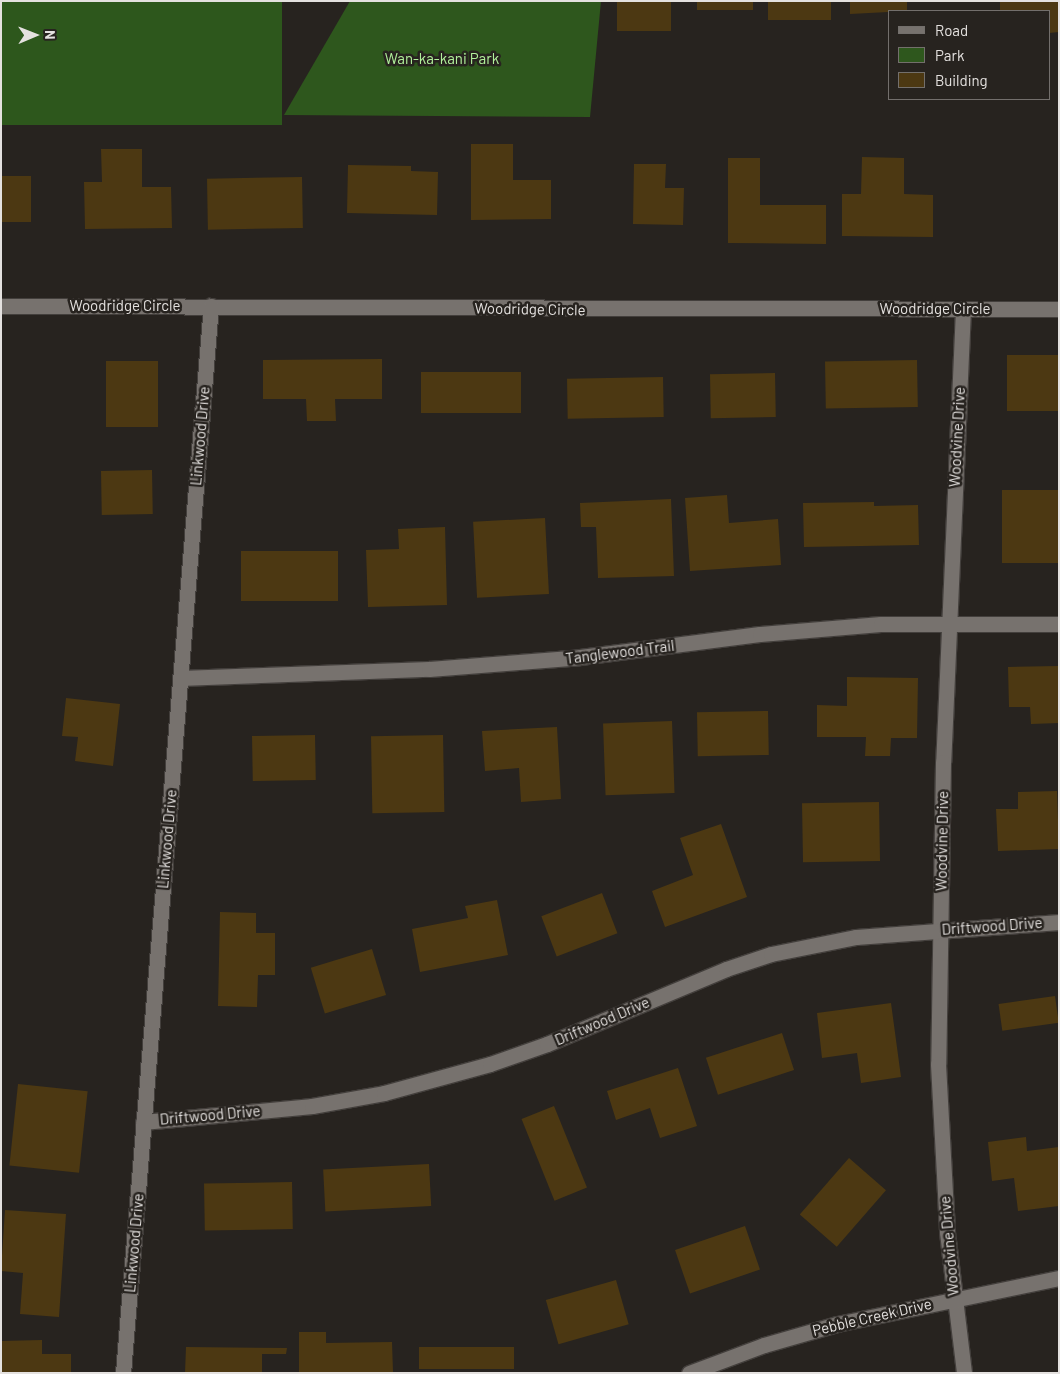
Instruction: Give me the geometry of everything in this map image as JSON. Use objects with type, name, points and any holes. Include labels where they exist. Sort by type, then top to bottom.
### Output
[{"type":"street","name":"Woodridge Circle","points":[[1,306],[658,310],[1059,310]]},
{"type":"street","name":"Linkwood Drive","points":[[123,1373],[211,306]]},
{"type":"street","name":"Woodvine Drive","points":[[963,309],[949,624],[938,1064],[954,1298],[964,1373]]},
{"type":"street","name":"Tanglewood Trail","points":[[180,678],[429,669],[580,658],[769,633],[881,624],[1059,624]]},
{"type":"street","name":"Driftwood Drive","points":[[143,1122],[312,1106],[384,1093],[490,1064],[547,1044],[726,969],[771,954],[856,937],[1059,922]]},
{"type":"street","name":"Pebble Creek Drive","points":[[689,1373],[764,1345],[837,1324],[954,1298],[1059,1278]]},
{"type":"green space","points":[[1,1],[282,1],[282,125],[1,125]]},
{"type":"green space","name":"Wan-ka-kani Park","points":[[350,1],[601,1],[590,117],[284,115]]},
{"type":"building","points":[[617,1],[671,1],[671,31],[617,31]]},
{"type":"building","points":[[697,1],[753,1],[753,10],[697,10]]},
{"type":"building","points":[[768,1],[831,1],[831,20],[768,20]]},
{"type":"building","points":[[850,1],[907,1],[907,10],[850,14]]},
{"type":"building","points":[[1000,1],[1059,1],[1059,32],[1050,33],[1050,10],[1000,10]]},
{"type":"building","points":[[471,144],[513,144],[513,180],[551,180],[551,219],[471,220]]},
{"type":"building","points":[[101,149],[142,149],[142,187],[171,187],[172,228],[85,229],[84,182],[102,182]]},
{"type":"building","points":[[862,157],[904,158],[904,194],[933,195],[933,237],[842,236],[842,194],[861,194]]},
{"type":"building","points":[[728,158],[760,158],[760,205],[826,205],[826,244],[728,243]]},
{"type":"building","points":[[634,164],[666,164],[665,188],[684,188],[683,225],[633,224]]},
{"type":"building","points":[[348,165],[411,166],[411,171],[438,172],[437,215],[347,213]]},
{"type":"building","points":[[1,176],[31,176],[31,222],[1,222]]},
{"type":"building","points":[[302,177],[303,228],[208,230],[207,179]]},
{"type":"building","points":[[1007,355],[1059,355],[1059,411],[1007,411]]},
{"type":"building","points":[[382,359],[382,399],[335,399],[336,421],[307,421],[306,399],[263,399],[263,360]]},
{"type":"building","points":[[917,360],[918,407],[826,409],[825,362]]},
{"type":"building","points":[[106,361],[158,361],[158,427],[106,427]]},
{"type":"building","points":[[421,372],[521,372],[521,413],[421,413]]},
{"type":"building","points":[[775,373],[776,417],[711,418],[710,374]]},
{"type":"building","points":[[663,377],[664,417],[568,419],[567,379]]},
{"type":"building","points":[[152,470],[153,514],[102,515],[101,471]]},
{"type":"building","points":[[1002,490],[1059,490],[1059,563],[1002,563]]},
{"type":"building","points":[[727,495],[729,523],[778,519],[781,565],[690,571],[685,498]]},
{"type":"building","points":[[671,499],[674,576],[598,578],[596,527],[581,527],[580,503]]},
{"type":"building","points":[[874,502],[874,506],[918,505],[919,545],[804,547],[803,503]]},
{"type":"building","points":[[545,518],[549,594],[477,598],[473,522]]},
{"type":"building","points":[[445,527],[447,605],[368,607],[366,550],[399,549],[398,529]]},
{"type":"building","points":[[241,551],[338,551],[338,601],[241,601]]},
{"type":"building","points":[[1059,666],[1059,723],[1031,724],[1030,707],[1009,707],[1008,667]]},
{"type":"building","points":[[847,677],[918,678],[917,738],[891,738],[890,756],[865,756],[866,737],[817,737],[817,705],[847,706]]},
{"type":"building","points":[[66,698],[120,704],[113,766],[75,761],[78,737],[62,736]]},
{"type":"building","points":[[768,711],[769,755],[698,756],[697,712]]},
{"type":"building","points":[[672,721],[675,793],[606,795],[603,723]]},
{"type":"building","points":[[557,727],[561,799],[521,802],[519,768],[485,771],[482,731]]},
{"type":"building","points":[[315,735],[316,780],[253,781],[252,736]]},
{"type":"building","points":[[443,735],[444,812],[372,813],[371,736]]},
{"type":"building","points":[[1057,791],[1059,849],[998,851],[996,809],[1018,809],[1018,792]]},
{"type":"building","points":[[879,802],[880,861],[803,862],[802,803]]},
{"type":"building","points":[[721,824],[747,897],[665,927],[652,891],[693,875],[680,838]]},
{"type":"building","points":[[602,893],[617,933],[557,956],[541,916]]},
{"type":"building","points":[[497,900],[508,955],[420,972],[412,929],[468,918],[465,906]]},
{"type":"building","points":[[220,912],[256,913],[256,933],[275,933],[275,975],[258,975],[257,1007],[218,1006]]},
{"type":"building","points":[[372,949],[386,995],[325,1014],[311,968]]},
{"type":"building","points":[[1055,996],[1059,1023],[1002,1031],[999,1004]]},
{"type":"building","points":[[891,1003],[901,1077],[861,1083],[857,1053],[822,1058],[817,1013]]},
{"type":"building","points":[[782,1033],[794,1070],[718,1095],[706,1058]]},
{"type":"building","points":[[678,1068],[697,1126],[660,1138],[650,1108],[616,1120],[607,1091]]},
{"type":"building","points":[[18,1084],[88,1091],[79,1173],[9,1166]]},
{"type":"building","points":[[554,1106],[587,1188],[555,1201],[522,1119]]},
{"type":"building","points":[[1026,1137],[1027,1151],[1059,1147],[1059,1206],[1018,1211],[1014,1178],[992,1181],[988,1142]]},
{"type":"building","points":[[849,1158],[886,1190],[837,1247],[800,1215]]},
{"type":"building","points":[[429,1164],[431,1206],[325,1211],[323,1170]]},
{"type":"building","points":[[292,1182],[293,1229],[205,1231],[204,1184]]},
{"type":"building","points":[[5,1210],[66,1214],[59,1317],[20,1314],[23,1273],[1,1271]]},
{"type":"building","points":[[745,1226],[760,1269],[690,1294],[675,1250]]},
{"type":"building","points":[[616,1280],[629,1324],[559,1344],[546,1300]]},
{"type":"building","points":[[299,1332],[326,1332],[326,1343],[392,1342],[393,1372],[299,1372]]},
{"type":"building","points":[[42,1340],[42,1354],[71,1354],[71,1373],[1,1373],[1,1341]]},
{"type":"building","points":[[186,1347],[287,1348],[286,1354],[262,1354],[262,1373],[185,1373]]},
{"type":"building","points":[[419,1347],[514,1347],[514,1369],[419,1369]]}]
